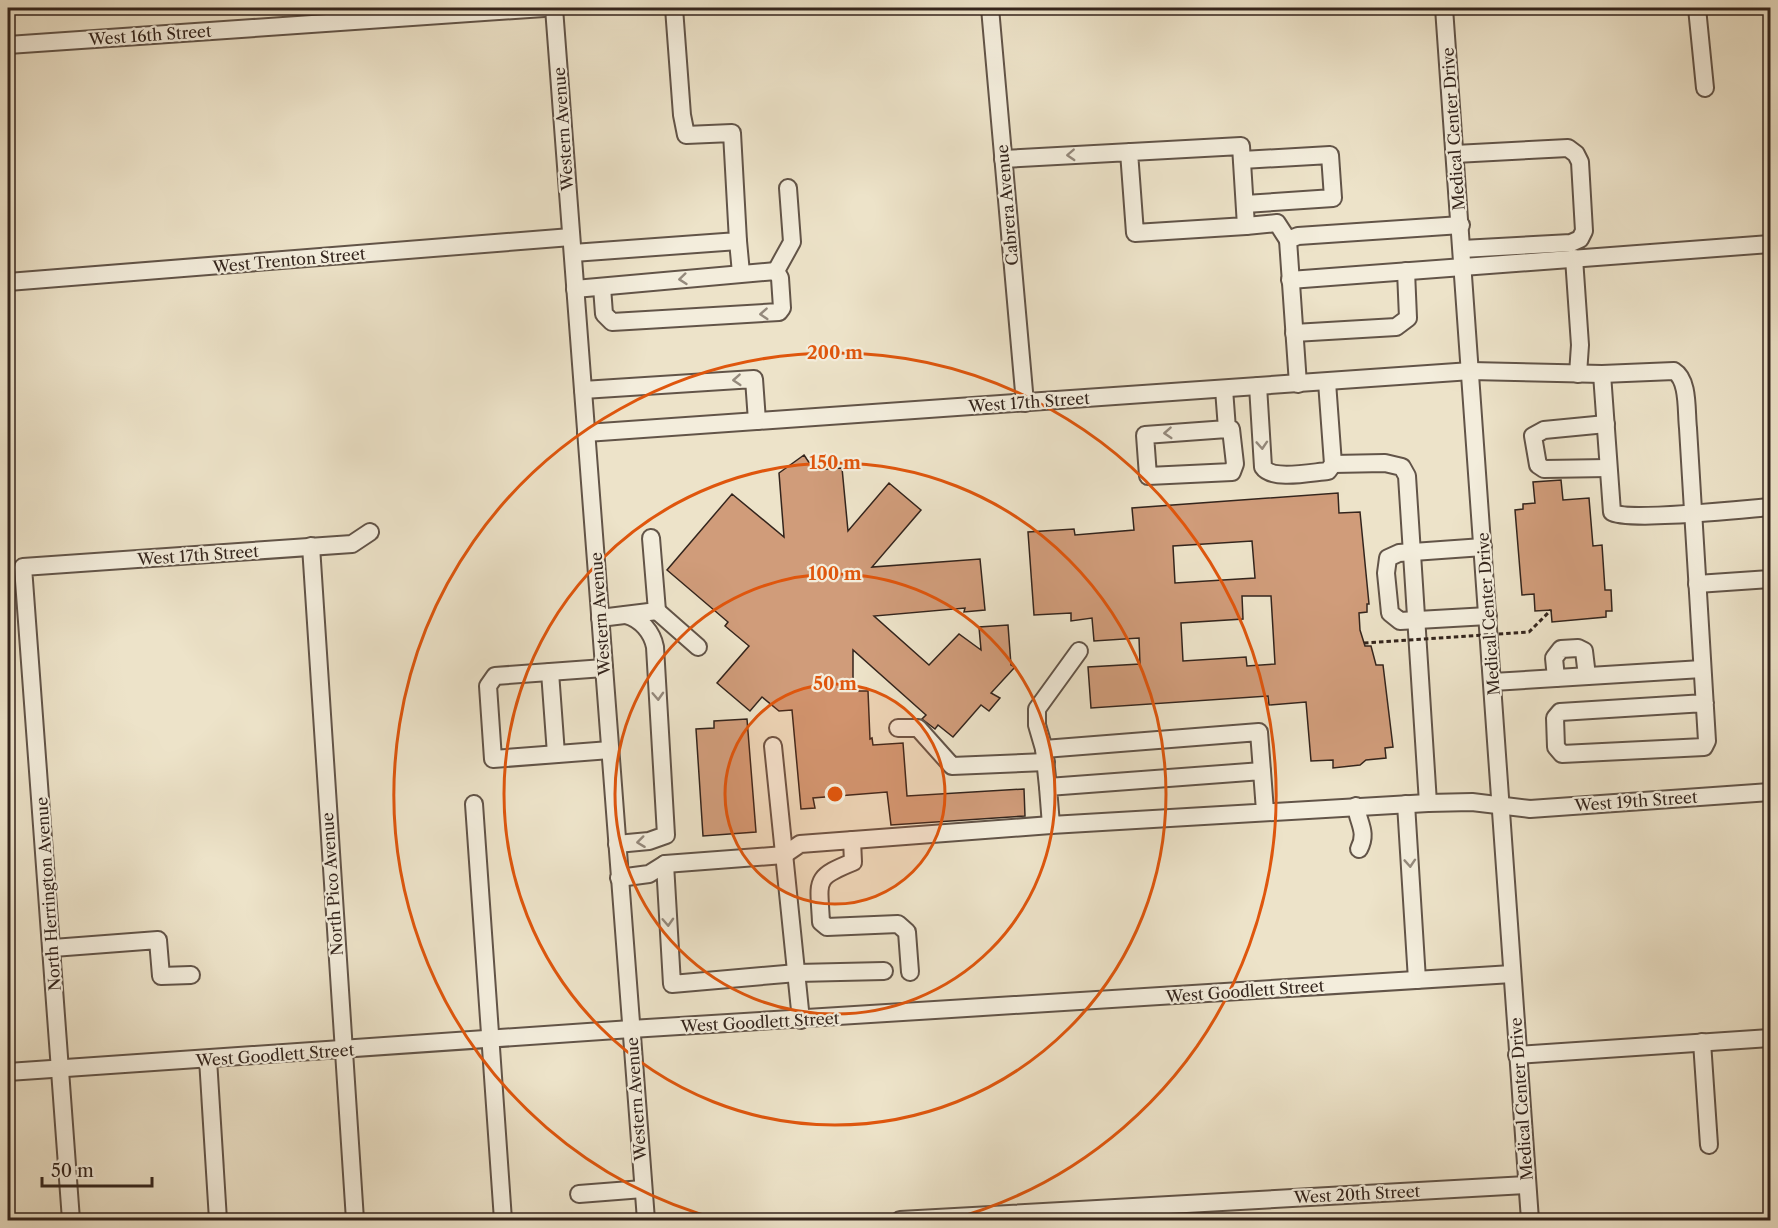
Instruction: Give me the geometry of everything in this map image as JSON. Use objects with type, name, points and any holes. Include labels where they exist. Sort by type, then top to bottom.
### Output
[{"type":"street","name":"West 16th Street","points":[[8,45],[544,8]]},
{"type":"street","name":"Western Avenue","points":[[554,8],[646,1221]]},
{"type":"street","points":[[674,8],[682,115],[686,135],[732,133],[741,273]]},
{"type":"street","name":"Cabrera Avenue","points":[[990,8],[1025,403]]},
{"type":"street","name":"Medical Center Drive","points":[[1444,8],[1530,1221]]},
{"type":"street","points":[[1697,8],[1705,88]]},
{"type":"street","points":[[1003,159],[1241,146],[1246,226]]},
{"type":"street","points":[[1455,154],[1568,148],[1576,154],[1580,162],[1584,231],[1580,239],[1571,243],[1462,249]]},
{"type":"street","points":[[1129,152],[1136,233],[1277,223],[1285,216],[1284,201]]},
{"type":"street","points":[[1242,160],[1330,155],[1333,198],[1245,204]]},
{"type":"street","points":[[776,271],[792,242],[788,188]]},
{"type":"street","points":[[1277,223],[1288,240],[1298,384]]},
{"type":"street","points":[[1288,240],[1298,236],[1461,225]]},
{"type":"street","name":"West Trenton Street","points":[[8,282],[572,245],[738,241]]},
{"type":"street","points":[[1290,280],[1770,244]]},
{"type":"street","points":[[1574,258],[1580,345],[1578,374]]},
{"type":"street","points":[[575,289],[776,271]]},
{"type":"street","points":[[602,287],[604,314],[612,322],[774,313],[782,308],[780,278],[776,271]]},
{"type":"street","points":[[1294,333],[1396,327],[1408,318],[1406,271]]},
{"type":"street","name":"West 17th Street","points":[[586,433],[1471,371],[1602,374],[1663,370],[1679,374],[1684,385],[1692,512]]},
{"type":"street","points":[[1602,374],[1612,512],[1618,516],[1770,507]]},
{"type":"street","points":[[583,390],[754,379],[757,421]]},
{"type":"street","points":[[1258,386],[1265,471],[1272,474],[1328,471],[1333,465],[1327,382]]},
{"type":"street","points":[[1224,389],[1227,429]]},
{"type":"street","points":[[1605,424],[1544,430],[1533,436],[1538,465],[1544,469],[1608,468]]},
{"type":"street","points":[[1227,429],[1231,429],[1235,464],[1232,472],[1148,476],[1145,435],[1227,429]]},
{"type":"street","points":[[1333,465],[1385,463],[1402,467],[1407,476],[1428,803]]},
{"type":"street","points":[[1692,512],[1705,703],[1707,741],[1704,747],[1562,754],[1556,747],[1555,718],[1560,712],[1705,703]]},
{"type":"street","name":"West 17th Street","points":[[23,567],[352,544],[370,532]]},
{"type":"street","points":[[651,538],[657,611],[698,647]]},
{"type":"street","name":"North Pico Avenue","points":[[311,546],[355,1221]]},
{"type":"street","points":[[1483,547],[1411,552],[1388,558],[1386,573],[1390,613],[1400,621],[1488,616]]},
{"type":"street","name":"North Herrington Avenue","points":[[23,567],[53,948],[71,1221]]},
{"type":"street","points":[[1697,584],[1770,579]]},
{"type":"street","points":[[600,618],[657,611]]},
{"type":"street","points":[[617,844],[648,841],[666,835],[655,647],[648,631],[637,620],[626,615]]},
{"type":"street","points":[[1556,678],[1554,658],[1561,649],[1571,648],[1584,651],[1587,676]]},
{"type":"street","points":[[1051,825],[1045,755],[1037,725],[1037,709],[1079,651]]},
{"type":"street","points":[[604,669],[495,676],[488,686],[493,759],[610,750]]},
{"type":"street","points":[[1493,682],[1702,669]]},
{"type":"street","points":[[550,672],[556,754]]},
{"type":"street","points":[[898,728],[918,728],[952,765],[1259,732],[1265,811]]},
{"type":"street","points":[[773,746],[801,1020]]},
{"type":"street","points":[[1048,787],[1262,771]]},
{"type":"street","name":"West 19th Street","points":[[620,878],[648,873],[665,864],[784,855],[800,844],[1051,825],[1265,811],[1357,811],[1428,803],[1472,802],[1530,809],[1770,792]]},
{"type":"street","points":[[474,804],[503,1221]]},
{"type":"street","points":[[1406,804],[1417,980]]},
{"type":"street","points":[[1357,811],[1363,822],[1364,840],[1359,849]]},
{"type":"street","points":[[852,840],[853,862],[826,873],[819,885],[821,922],[826,927],[898,924],[908,932],[910,972]]},
{"type":"street","points":[[665,864],[672,984],[797,973],[884,971]]},
{"type":"street","points":[[53,948],[158,940],[161,976],[191,975]]},
{"type":"street","name":"West Goodlett Street","points":[[8,1072],[490,1041],[631,1029],[1512,974]]},
{"type":"street","points":[[1517,1055],[1770,1038]]},
{"type":"street","points":[[1702,1042],[1709,1145]]},
{"type":"street","points":[[208,1059],[218,1221]]},
{"type":"street","name":"West 20th Street","points":[[900,1221],[1527,1185]]},
{"type":"street","points":[[579,1194],[643,1189]]},
{"type":"path","points":[[1364,643],[1529,633],[1551,610]]},
{"type":"building","points":[[804,455],[814,470],[842,468],[848,531],[889,483],[921,510],[872,567],[980,559],[985,610],[964,612],[965,608],[874,616],[929,665],[959,634],[981,650],[979,627],[1008,625],[1011,665],[1015,667],[991,693],[1000,698],[989,711],[981,705],[953,737],[938,725],[935,729],[922,719],[926,715],[853,650],[853,691],[868,691],[870,739],[872,738],[873,745],[903,743],[907,796],[1024,789],[1025,816],[891,825],[887,792],[813,798],[815,808],[801,809],[792,710],[779,711],[762,697],[750,711],[717,683],[749,646],[725,626],[728,622],[667,570],[732,494],[784,537],[779,473]]},
{"type":"building","points":[[1561,480],[1563,500],[1589,498],[1593,546],[1602,545],[1605,590],[1611,590],[1612,611],[1606,611],[1606,617],[1552,622],[1551,610],[1535,611],[1534,594],[1522,595],[1515,510],[1523,509],[1523,504],[1535,503],[1533,482]]},
{"type":"building","points":[[1338,493],[1339,513],[1360,512],[1369,604],[1367,604],[1367,612],[1359,613],[1360,630],[1365,646],[1371,646],[1376,665],[1383,665],[1393,747],[1385,748],[1386,758],[1366,760],[1360,765],[1333,768],[1333,760],[1311,761],[1306,702],[1269,705],[1268,696],[1091,708],[1088,667],[1140,664],[1139,638],[1094,641],[1092,618],[1071,621],[1071,613],[1034,615],[1028,532],[1074,529],[1075,535],[1134,530],[1132,508]],"holes":[[[1252,541],[1255,578],[1175,583],[1173,546]],[[1242,596],[1271,596],[1275,664],[1247,666],[1246,657],[1183,661],[1181,623],[1243,619]]]},
{"type":"building","points":[[747,719],[756,832],[703,836],[696,729],[714,728],[714,721]]}]
